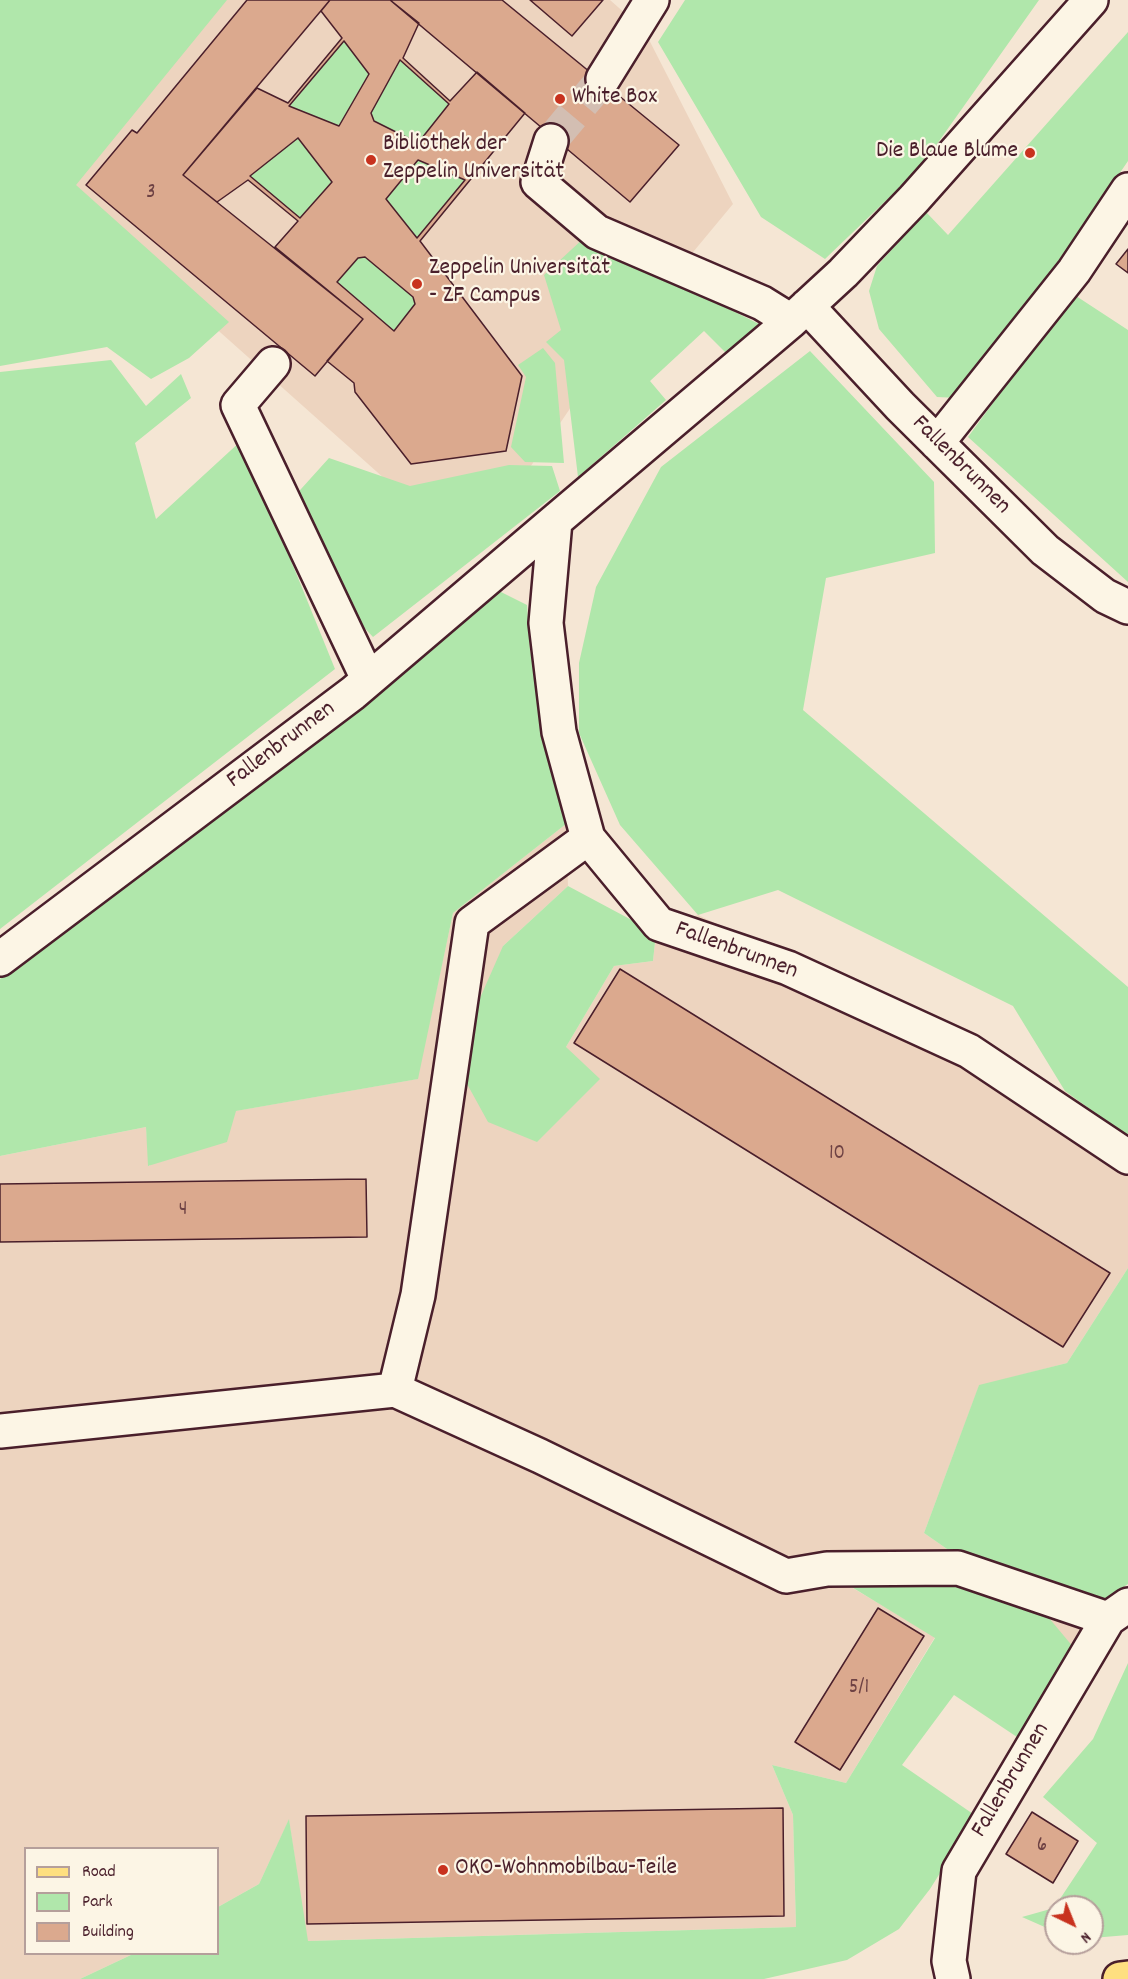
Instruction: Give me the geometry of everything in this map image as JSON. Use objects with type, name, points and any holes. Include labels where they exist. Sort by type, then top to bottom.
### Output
[{"type":"main road","points":[[1120,1979],[1128,1978]]},
{"type":"street","name":"Fallenbrunnen","points":[[0,959],[368,679],[799,314],[843,273],[914,199],[1090,0]]},
{"type":"street","points":[[603,79],[647,7]]},
{"type":"street","name":"Fallenbrunnen","points":[[551,141],[538,182],[597,232],[762,303],[799,314],[900,406],[1045,550],[1105,596],[1128,607]]},
{"type":"street","points":[[937,443],[1074,271],[1128,190]]},
{"type":"street","points":[[273,364],[238,405],[368,679]]},
{"type":"street","name":"Fallenbrunnen","points":[[555,521],[546,623],[559,732],[588,838],[659,924],[788,968],[969,1051],[1128,1157]]},
{"type":"street","points":[[395,1390],[418,1295],[472,923],[588,838]]},
{"type":"street","points":[[0,1431],[395,1390],[540,1456],[786,1576],[827,1569],[958,1568],[1118,1612]]},
{"type":"street","name":"Fallenbrunnen","points":[[953,1979],[949,1961],[959,1871],[1118,1612]]},
{"type":"shaded area","name":"Zeppelin Universität - ZF Campus","points":[[213,0],[610,0],[644,30],[733,204],[601,363],[505,504],[413,504],[56,186]]},
{"type":"shaded area","points":[[566,824],[568,886],[503,946],[566,1047],[614,966],[653,961],[656,933],[698,915],[1065,1091],[1128,1137],[1128,1268],[1067,1363],[979,1386],[924,1533],[947,1549],[1105,1599],[1074,1648],[851,1587],[935,1637],[846,1783],[772,1765],[793,1815],[796,1927],[307,1941],[289,1820],[259,1884],[219,1906],[219,1847],[24,1847],[24,1955],[131,1955],[80,1979],[0,1979],[0,1156],[146,1127],[149,1166],[235,1111],[417,1079],[453,913]]},
{"type":"green space","points":[[0,0],[227,0],[76,185],[229,322],[189,358],[151,379],[107,347],[0,366]]},
{"type":"green space","points":[[685,0],[1039,0],[920,168],[825,259],[761,217],[658,42]]},
{"type":"green space","points":[[1128,32],[1128,161],[958,398],[937,397],[879,329],[869,291],[877,266],[926,212],[948,235]]},
{"type":"green space","points":[[344,41],[369,74],[339,126],[289,106]]},
{"type":"green space","points":[[400,60],[449,104],[418,143],[374,121],[371,113]]},
{"type":"green space","points":[[298,138],[332,182],[300,218],[250,176]]},
{"type":"green space","points":[[418,160],[465,180],[417,238],[386,199]]},
{"type":"green space","points":[[585,237],[761,325],[727,354],[704,331],[650,381],[666,400],[578,477],[564,360],[546,342],[561,330],[544,275]]},
{"type":"green space","points":[[365,257],[413,297],[415,304],[394,331],[337,282],[358,258]]},
{"type":"green space","points":[[1073,294],[1128,330],[1128,582],[968,437]]},
{"type":"green space","points":[[543,348],[555,363],[564,463],[525,462],[511,447],[526,377],[518,365]]},
{"type":"green space","points":[[810,351],[934,482],[935,553],[826,578],[803,710],[1128,987],[1128,1137],[1065,1091],[1013,1006],[778,890],[698,915],[620,825],[579,733],[579,663],[596,587],[661,467]]},
{"type":"green space","points":[[111,360],[146,406],[181,374],[191,398],[135,443],[156,519],[242,440],[335,669],[0,929],[0,372]]},
{"type":"green space","points":[[329,458],[410,486],[509,465],[552,466],[560,491],[373,637],[358,621],[292,499]]},
{"type":"green space","points":[[495,589],[527,605],[530,650],[566,824],[453,913],[418,1079],[236,1111],[227,1142],[148,1166],[146,1127],[0,1156],[0,979],[338,727]]},
{"type":"green space","points":[[568,886],[656,933],[653,961],[614,966],[566,1047],[600,1079],[537,1142],[488,1122],[466,1082],[465,1032],[503,946]]},
{"type":"green space","points":[[1128,1268],[1128,1584],[1105,1599],[947,1549],[924,1533],[979,1385],[1067,1363]]},
{"type":"green space","points":[[947,1581],[1044,1612],[1074,1648],[1017,1737],[954,1695],[902,1765],[976,1816],[930,1889],[899,1929],[847,1960],[764,1979],[80,1979],[131,1955],[219,1955],[219,1906],[259,1884],[289,1819],[308,1941],[796,1927],[793,1815],[772,1765],[846,1783],[935,1638],[850,1586]]},
{"type":"green space","points":[[1128,1663],[1128,1935],[1104,1937],[1104,1895],[1063,1895],[1097,1843],[1043,1797],[1093,1739]]},
{"type":"green space","points":[[1044,1911],[1044,1927],[1022,1917]]},
{"type":"building","points":[[247,0],[330,0],[183,175],[363,319],[315,376],[86,185],[132,130],[137,133]]},
{"type":"building","points":[[330,0],[390,0],[419,23],[403,58],[450,101],[477,72],[525,113],[420,241],[522,376],[506,451],[411,464],[355,392],[354,383],[327,361],[363,319],[275,247],[298,221],[248,180],[217,202],[183,175],[257,88],[288,103],[342,38],[321,11]],"holes":[[[344,41],[369,74],[339,126],[289,106]],[[400,60],[449,104],[418,143],[374,121],[371,113]],[[298,138],[332,182],[300,218],[250,176]],[[418,160],[465,180],[417,238],[386,199]],[[365,257],[413,297],[415,304],[394,331],[337,282],[358,258]]]},
{"type":"building","points":[[390,0],[502,0],[679,145],[630,202]]},
{"type":"building","points":[[530,0],[603,0],[572,36]]},
{"type":"building","points":[[1128,249],[1128,273],[1116,264]]},
{"type":"building","points":[[620,969],[1110,1273],[1063,1347],[574,1043]]},
{"type":"building","points":[[366,1179],[367,1237],[0,1242],[0,1184]]},
{"type":"building","points":[[878,1608],[924,1636],[840,1770],[795,1742]]},
{"type":"building","points":[[783,1808],[784,1916],[307,1924],[306,1816]]},
{"type":"building","points":[[1032,1812],[1078,1841],[1053,1883],[1006,1854]]},
{"type":"tunnel","points":[[551,141],[603,79]]},
{"type":"place","name":"White Box","points":[[560,99]]},
{"type":"place","name":"Die Blaue Blume","points":[[1030,153]]},
{"type":"place","name":"Bibliothek der Zeppelin Universität","points":[[371,160]]},
{"type":"place","name":"Zeppelin Universität - ZF Campus","points":[[417,284]]},
{"type":"place","name":"OKO-Wohnmobilbau-Teile","points":[[443,1870]]}]
